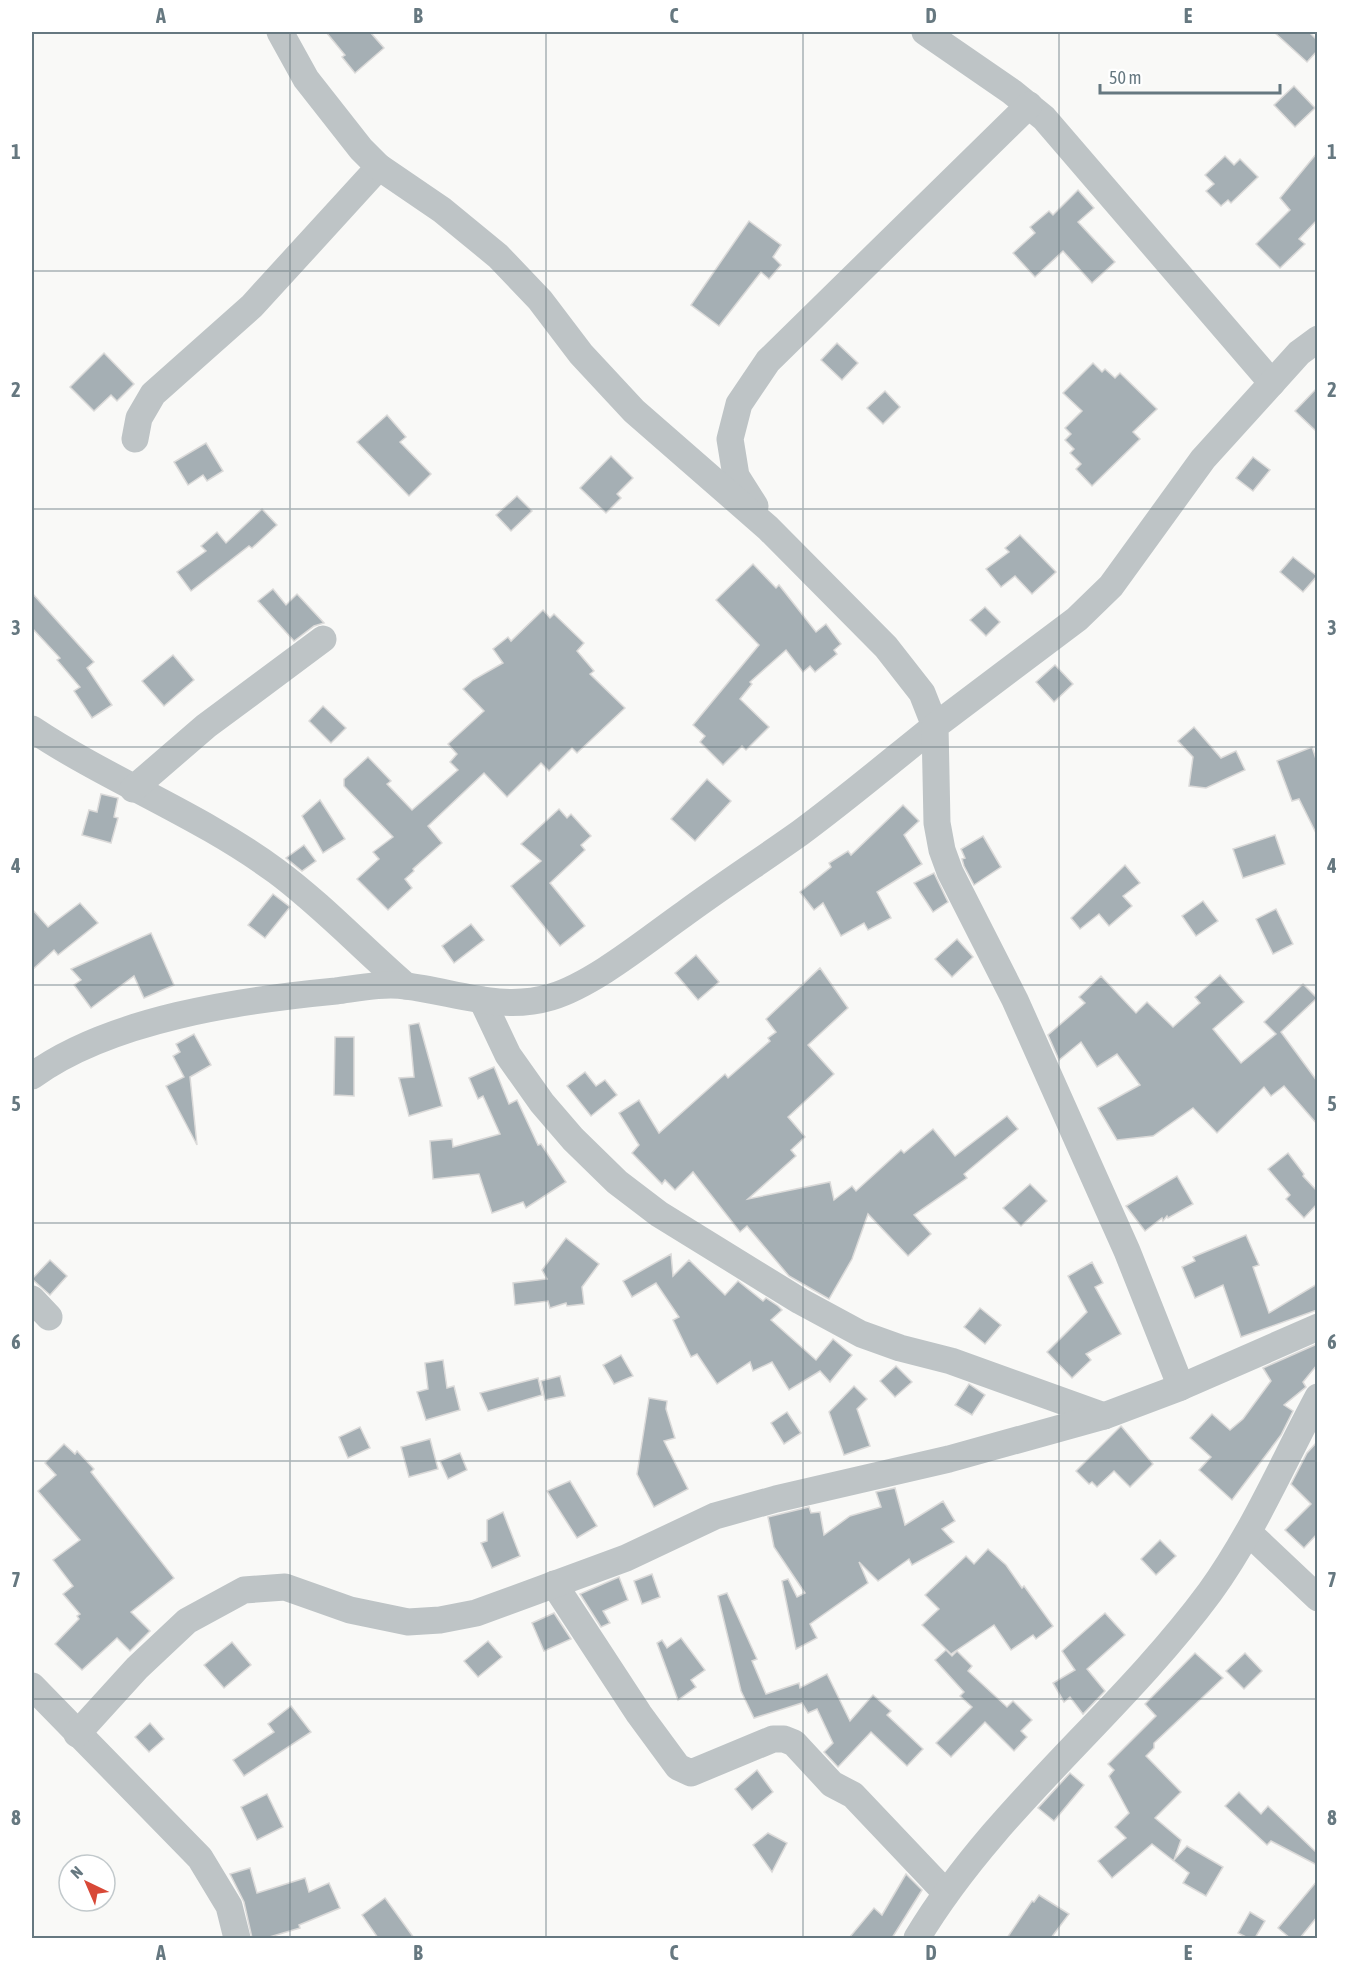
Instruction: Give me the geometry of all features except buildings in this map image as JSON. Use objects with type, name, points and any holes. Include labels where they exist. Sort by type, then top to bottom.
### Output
[{"type":"street","points":[[280,32],[306,79],[342,126],[379,167],[442,210],[498,256],[540,300],[581,354],[634,411],[768,528],[886,648],[921,693],[935,726],[937,823],[947,865],[1015,1000],[1078,1140],[1127,1251],[1181,1387]]},
{"type":"street","points":[[925,32],[1029,105],[1096,177],[1272,382]]},
{"type":"street","points":[[768,528],[736,476],[730,439],[740,404],[768,361],[1029,105]]},
{"type":"street","points":[[135,439],[140,418],[153,394],[252,306],[379,167]]},
{"type":"street","points":[[32,1076],[105,1038],[166,1019],[285,996],[384,985],[406,986],[505,1003],[551,997],[589,978],[800,832],[1077,619],[1111,586],[1203,459],[1299,353],[1317,339]]},
{"type":"street","points":[[133,789],[206,726],[323,639]]},
{"type":"street","points":[[32,729],[70,754],[220,835],[275,871],[406,986]]},
{"type":"street","points":[[482,1000],[508,1055],[542,1102],[573,1139],[617,1182],[659,1214],[808,1306],[861,1334],[900,1348],[951,1361],[1104,1416]]},
{"type":"street","points":[[77,1734],[137,1668],[187,1621],[244,1590],[285,1587],[350,1611],[408,1622],[440,1620],[476,1612],[626,1558],[715,1516],[776,1498],[949,1459],[1104,1416],[1181,1387],[1317,1327]]},
{"type":"street","points":[[917,1938],[980,1847],[1139,1678],[1209,1593],[1250,1533],[1273,1480],[1317,1397]]},
{"type":"street","points":[[1250,1533],[1317,1599]]},
{"type":"street","points":[[554,1584],[639,1714],[678,1767],[691,1773],[773,1739],[784,1739],[794,1743],[832,1784],[853,1795],[946,1893]]},
{"type":"street","points":[[32,1686],[200,1858],[229,1906],[237,1938]]}]
